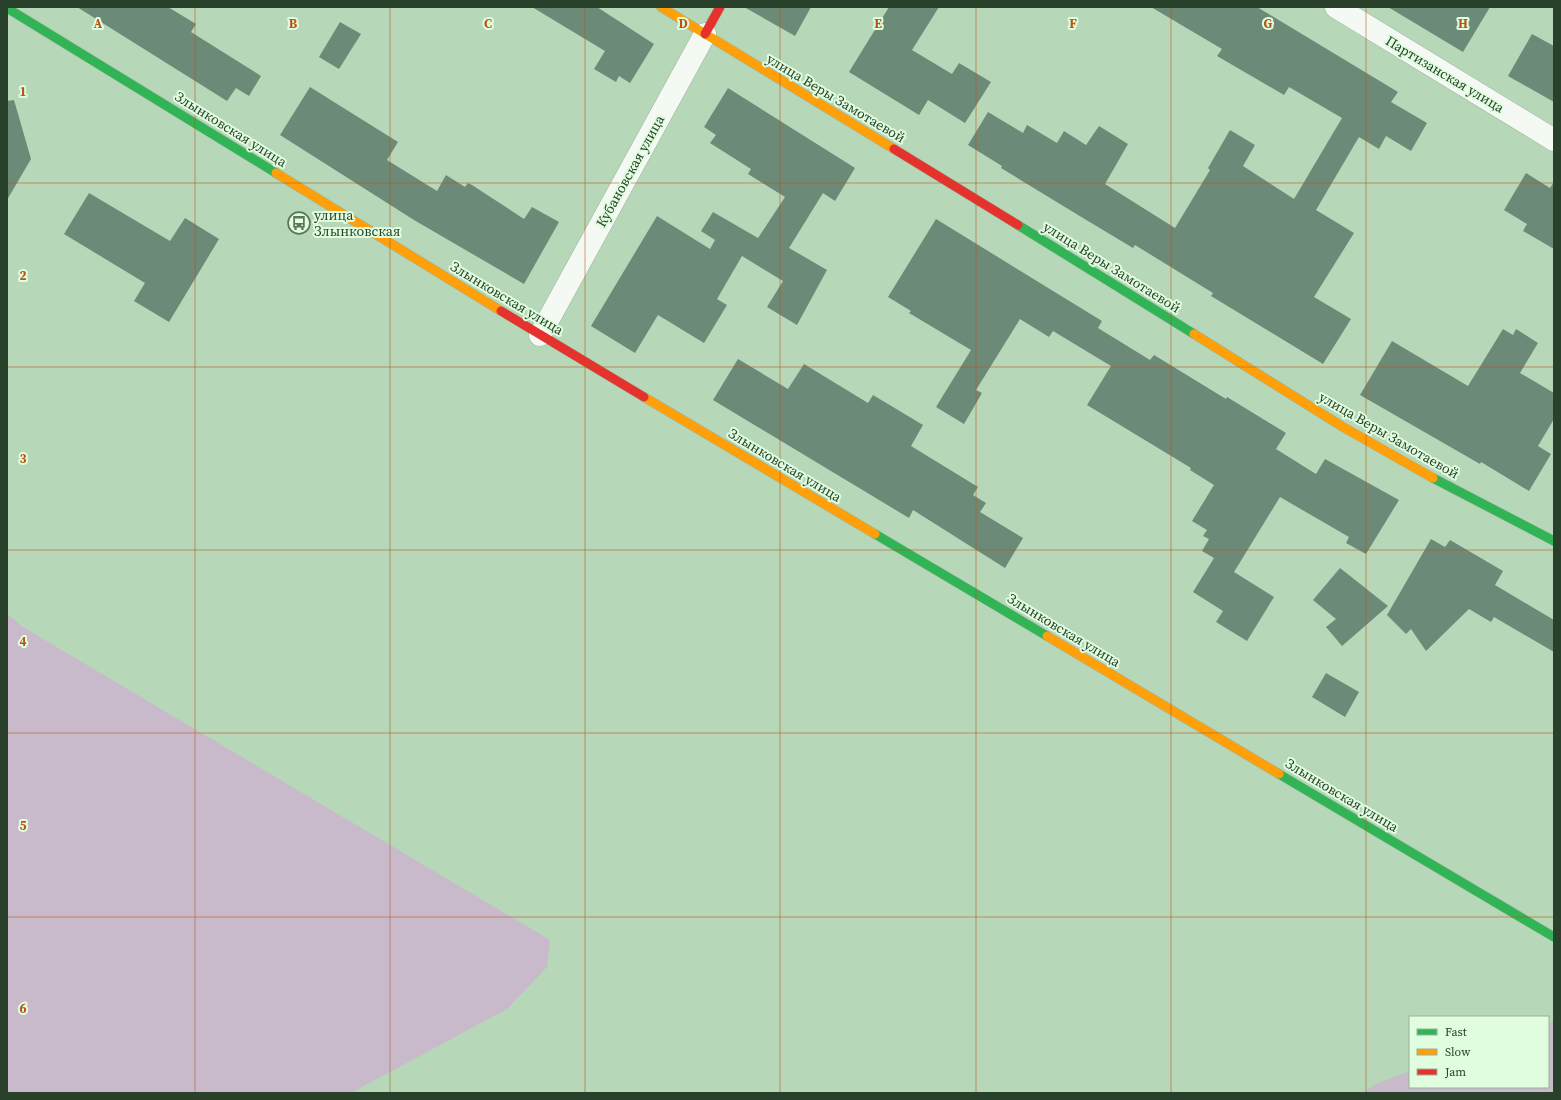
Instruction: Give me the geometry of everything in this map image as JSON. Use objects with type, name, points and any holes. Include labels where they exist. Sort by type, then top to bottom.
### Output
[{"type":"street","name":"улица Веры Замотаевой","points":[[661,7],[1028,231],[1343,427],[1421,472],[1554,541]]},
{"type":"street","name":"Кубановская улица","points":[[540,335],[720,7]]},
{"type":"street","name":"Партизанская улица","points":[[1336,7],[1554,140]]},
{"type":"street","name":"Злынковская улица","points":[[7,8],[540,335],[1554,937]]},
{"type":"shaded area","points":[[7,614],[23,627],[550,940],[547,967],[507,1009],[351,1093],[7,1093]]},
{"type":"shaded area","points":[[1554,1019],[1554,1093],[1363,1093],[1376,1084],[1409,1071],[1409,1088],[1549,1088],[1549,1024]]},
{"type":"building","points":[[77,7],[168,7],[196,24],[191,32],[261,76],[249,96],[236,88],[227,101]]},
{"type":"building","points":[[532,7],[597,7],[654,44],[630,83],[619,76],[616,82],[594,69],[605,51]]},
{"type":"building","points":[[744,7],[811,7],[795,36]]},
{"type":"building","points":[[889,7],[939,7],[912,50],[952,74],[959,63],[991,82],[965,123],[928,100],[919,115],[849,72]]},
{"type":"building","points":[[1151,7],[1257,7],[1398,92],[1391,102],[1427,123],[1411,151],[1386,136],[1379,149],[1359,137],[1316,210],[1354,233],[1314,297],[1351,319],[1323,364],[1211,296],[1213,293],[1135,245],[1133,248],[1083,218],[1001,168],[1002,166],[968,145],[988,112],[1023,133],[1027,125],[1057,143],[1064,131],[1086,145],[1099,126],[1128,144],[1105,184],[1175,228],[1210,170],[1208,168],[1230,130],[1255,145],[1243,166],[1294,199],[1342,118],[1289,87],[1284,95],[1217,56],[1222,49]]},
{"type":"building","points":[[1388,7],[1490,7],[1463,52]]},
{"type":"building","points":[[340,22],[361,34],[339,69],[319,57]]},
{"type":"building","points":[[1532,34],[1554,46],[1554,102],[1508,76]]},
{"type":"building","points":[[310,87],[398,142],[387,160],[437,191],[446,175],[465,187],[468,183],[472,185],[524,219],[532,207],[559,222],[524,284],[414,220],[280,135]]},
{"type":"building","points":[[728,88],[855,168],[835,201],[823,193],[789,248],[827,270],[797,325],[767,307],[783,281],[742,256],[717,299],[727,305],[704,343],[658,315],[635,353],[591,326],[657,216],[710,249],[715,240],[701,231],[713,212],[758,238],[785,197],[748,174],[751,169],[710,143],[716,135],[704,127]]},
{"type":"building","points":[[14,100],[31,159],[7,200],[7,101]]},
{"type":"building","points":[[1526,173],[1550,188],[1554,182],[1554,249],[1523,231],[1527,224],[1504,210]]},
{"type":"building","points":[[89,193],[170,241],[185,218],[219,239],[169,322],[134,301],[145,283],[64,234]]},
{"type":"building","points":[[936,219],[1102,321],[1098,328],[1150,360],[1154,355],[1226,399],[1227,397],[1286,433],[1276,449],[1316,474],[1325,459],[1399,500],[1366,554],[1346,543],[1349,537],[1280,497],[1234,572],[1274,597],[1247,641],[1216,622],[1223,611],[1193,592],[1214,558],[1202,551],[1209,539],[1203,536],[1207,530],[1192,521],[1214,485],[1190,470],[1191,468],[1087,405],[1111,366],[1053,331],[1049,337],[1020,319],[976,390],[982,393],[964,424],[936,407],[971,350],[909,313],[911,311],[888,297]]},
{"type":"building","points":[[1503,329],[1513,335],[1516,329],[1538,343],[1520,373],[1554,393],[1554,419],[1538,446],[1551,454],[1529,491],[1481,462],[1480,464],[1360,395],[1392,341],[1468,386]]},
{"type":"building","points":[[738,359],[788,389],[804,364],[868,403],[873,395],[923,425],[911,446],[978,487],[973,495],[986,503],[980,512],[1023,538],[1005,568],[913,510],[909,518],[713,400]]},
{"type":"building","points":[[1431,539],[1445,547],[1450,540],[1503,571],[1495,585],[1554,620],[1554,652],[1494,617],[1491,622],[1469,609],[1426,651],[1411,629],[1406,634],[1387,615]]},
{"type":"building","points":[[1340,568],[1388,606],[1342,646],[1326,627],[1336,619],[1313,600]]},
{"type":"building","points":[[1326,673],[1359,692],[1345,717],[1312,697]]},
{"type":"traffic: fast","points":[[7,8],[276,173]]},
{"type":"traffic: fast","points":[[1018,225],[1194,334]]},
{"type":"traffic: fast","points":[[1433,478],[1554,541]]},
{"type":"traffic: fast","points":[[875,534],[1047,636]]},
{"type":"traffic: fast","points":[[1279,774],[1554,937]]},
{"type":"traffic: slow","points":[[661,7],[894,149]]},
{"type":"traffic: slow","points":[[276,173],[501,311]]},
{"type":"traffic: slow","points":[[1194,334],[1343,427],[1433,478]]},
{"type":"traffic: slow","points":[[644,397],[875,534]]},
{"type":"traffic: slow","points":[[1047,636],[1279,774]]},
{"type":"traffic: jam","points":[[705,34],[720,7]]},
{"type":"traffic: jam","points":[[894,149],[1018,225]]},
{"type":"traffic: jam","points":[[501,311],[644,397]]},
{"type":"place","name":"улица Злынковская","points":[[299,223]]}]
